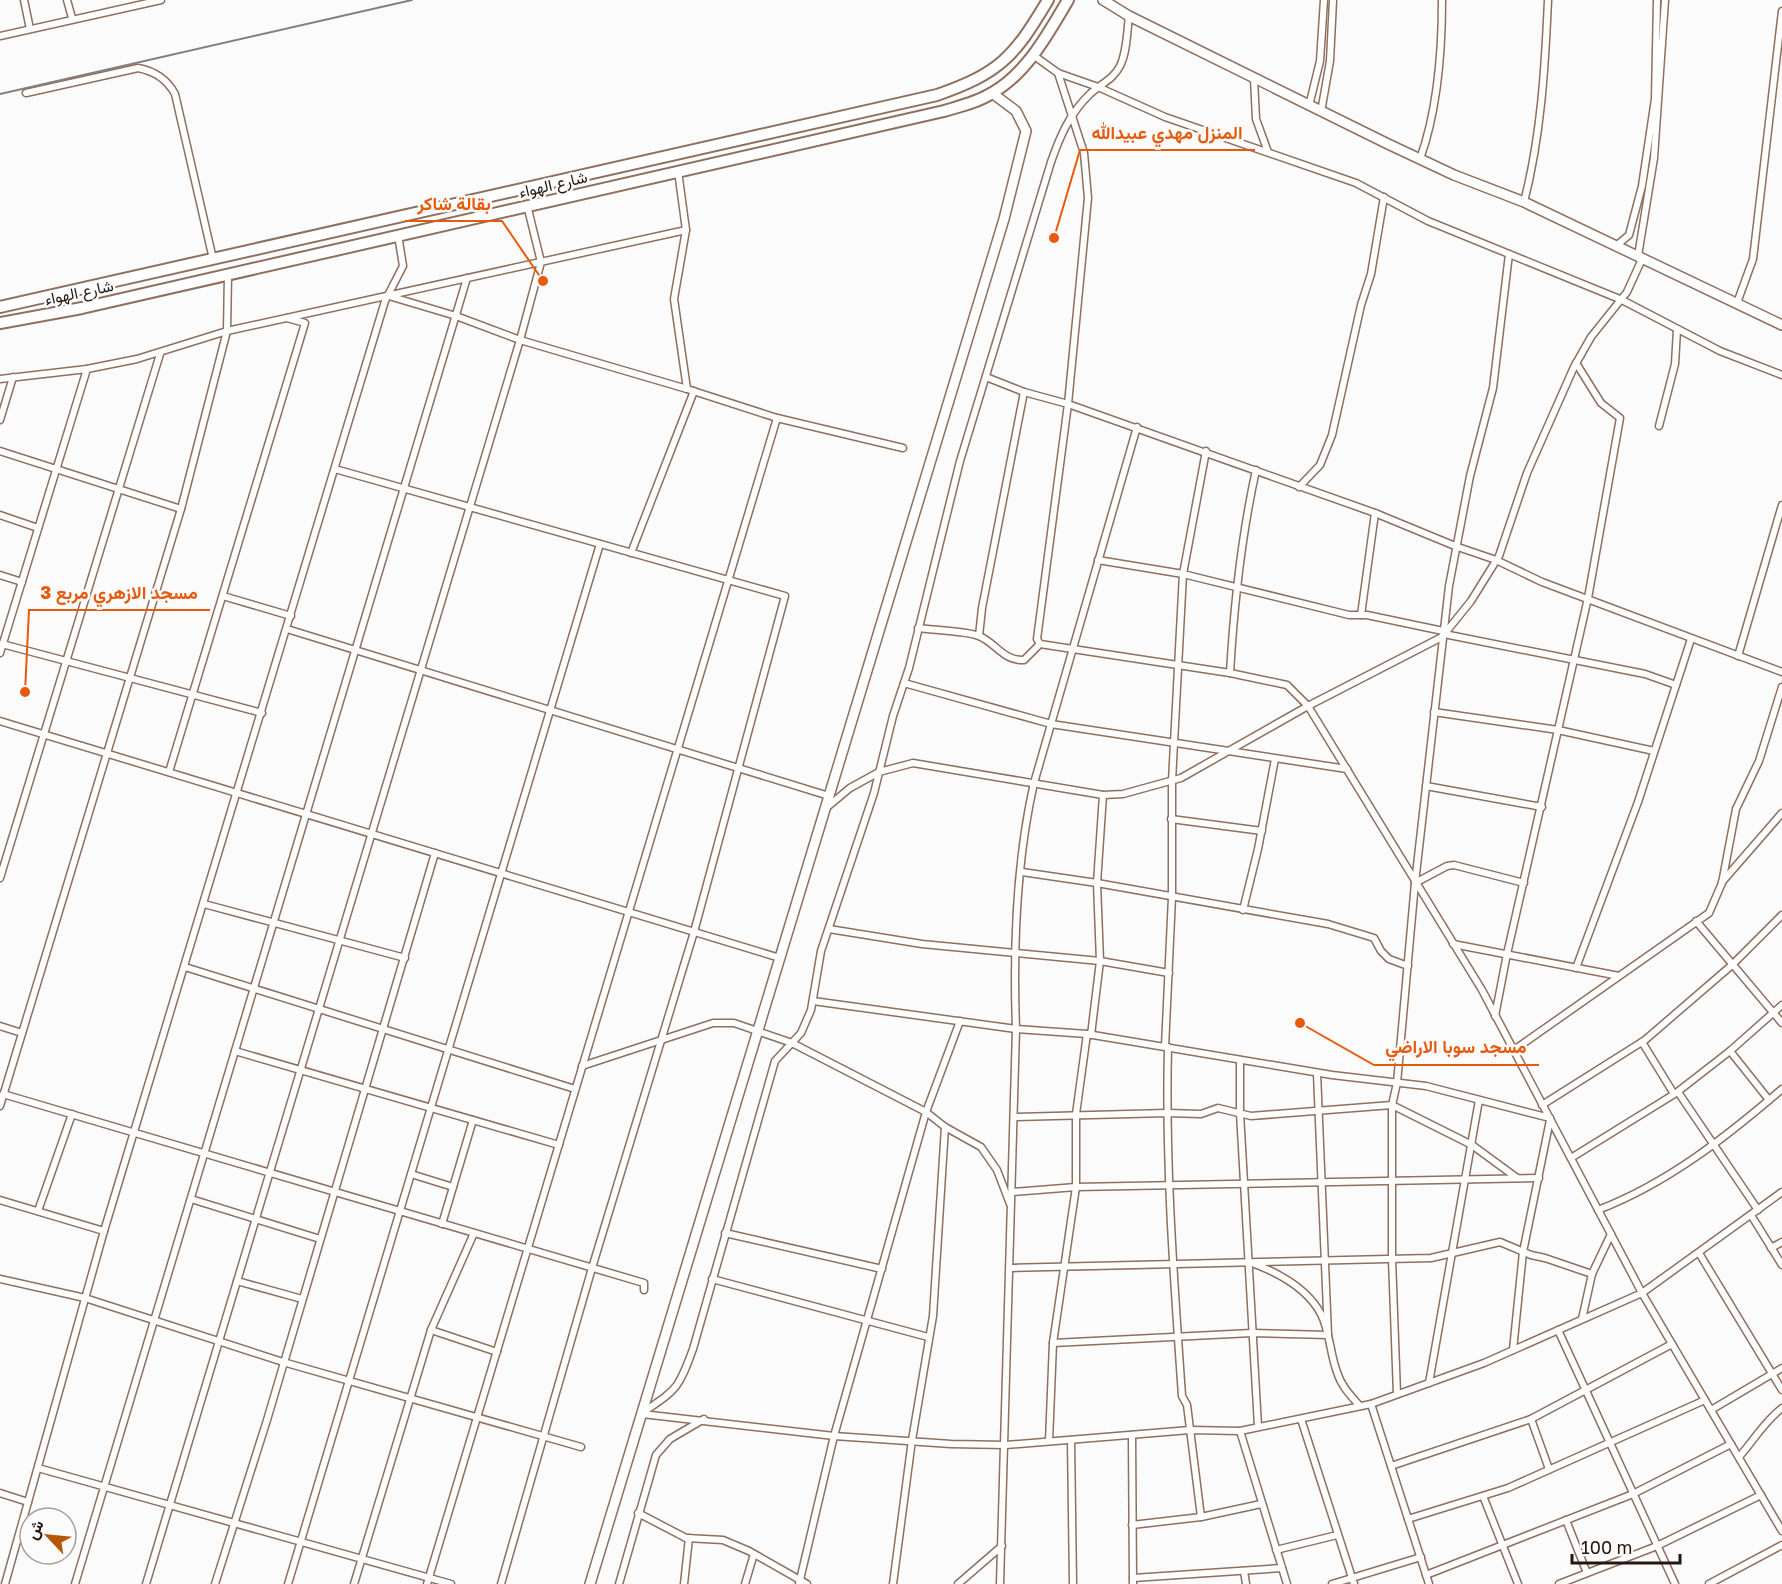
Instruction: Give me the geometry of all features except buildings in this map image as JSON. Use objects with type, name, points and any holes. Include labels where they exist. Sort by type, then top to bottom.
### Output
[{"type":"main road","name":"شارع الهواء","points":[[0,307],[963,88],[986,75],[1014,51],[1048,0]]},
{"type":"main road","name":"شارع الهواء","points":[[0,323],[82,308],[944,111],[992,93],[1020,71],[1033,55],[1068,0]]},
{"type":"street","points":[[24,0],[30,28]]},
{"type":"street","points":[[68,0],[72,18]]},
{"type":"street","points":[[116,0],[118,9]]},
{"type":"street","points":[[0,36],[72,18],[161,0]]},
{"type":"street","points":[[1103,0],[1129,16],[1321,112],[1420,159],[1524,202],[1782,325]]},
{"type":"street","points":[[1309,106],[1319,70],[1324,0]]},
{"type":"street","points":[[1321,112],[1329,71],[1333,0]]},
{"type":"street","points":[[1420,159],[1429,134],[1435,99],[1442,0]]},
{"type":"street","points":[[1524,202],[1532,171],[1543,94],[1548,0]]},
{"type":"street","points":[[1616,246],[1629,235],[1642,186],[1655,99],[1657,0]]},
{"type":"street","points":[[825,808],[850,788],[879,772],[913,764],[1103,795],[1123,794],[1172,781],[1443,634],[1471,601],[1496,560],[1507,535],[1527,473],[1576,363],[1591,337],[1622,300],[1640,258],[1654,158],[1665,0]]},
{"type":"street","points":[[1737,303],[1753,259],[1782,11]]},
{"type":"street","points":[[641,1413],[675,1390],[681,1383],[775,1061],[801,1033],[813,1000],[821,951],[879,772],[960,461],[1051,162],[1059,138],[1073,113],[1098,87],[1107,82],[1120,66],[1129,16]]},
{"type":"street","points":[[1033,55],[1058,73],[1098,87],[1165,117],[1312,166],[1384,197],[1428,221],[1622,300],[1720,351],[1782,375]]},
{"type":"street","points":[[26,93],[138,68],[152,72],[166,82],[175,94],[213,259]]},
{"type":"street","points":[[1058,73],[1073,113],[1084,153],[1088,198],[1068,404],[1037,639],[1040,644],[1074,651],[1230,673],[1287,685],[1308,706],[1496,1016],[1642,1293],[1782,1531]]},
{"type":"street","points":[[1254,79],[1256,119],[1268,153]]},
{"type":"street","points":[[590,1584],[1004,219],[1026,132],[1017,111],[992,93]]},
{"type":"street","points":[[632,553],[691,390],[674,299],[686,230],[678,170]]},
{"type":"street","points":[[1299,487],[1320,465],[1332,435],[1361,305],[1371,274],[1384,197]]},
{"type":"street","points":[[147,1584],[520,340],[541,262],[527,205]]},
{"type":"street","points":[[0,379],[87,369],[160,354],[227,331],[686,230]]},
{"type":"street","points":[[5,1584],[104,1231],[387,296],[403,266],[404,257],[398,234]]},
{"type":"street","points":[[1397,1394],[1392,1258],[1392,1106],[1397,1083],[1415,883],[1455,546],[1493,388],[1509,254]]},
{"type":"street","points":[[0,1106],[128,677],[181,509],[227,331],[228,273]]},
{"type":"street","points":[[75,1584],[467,278]]},
{"type":"street","points":[[387,296],[456,316],[520,340],[691,390],[777,418],[903,448]]},
{"type":"street","points":[[169,772],[305,323],[287,318]]},
{"type":"street","points":[[1659,426],[1675,364],[1677,330]]},
{"type":"street","points":[[0,878],[160,354]]},
{"type":"street","points":[[1496,1016],[1506,954],[1542,807],[1588,598],[1620,418],[1601,403],[1576,363]]},
{"type":"street","points":[[0,652],[87,369]]},
{"type":"street","points":[[0,420],[13,377]]},
{"type":"street","points":[[986,377],[1024,393],[1068,404],[1137,427],[1375,513],[1496,560],[1542,582],[1782,672]]},
{"type":"street","points":[[979,636],[982,608],[1024,393]]},
{"type":"street","points":[[428,1581],[777,418]]},
{"type":"street","points":[[1000,1584],[1006,1445],[1016,1029],[1013,953],[1027,819],[1034,783],[1137,427]]},
{"type":"street","points":[[0,452],[181,509]]},
{"type":"street","points":[[1201,1517],[1187,1405],[1182,1396],[1172,1263],[1166,1047],[1172,897],[1172,781],[1184,574],[1206,452]]},
{"type":"street","points":[[335,468],[785,596],[694,932],[592,1268],[501,1584]]},
{"type":"street","points":[[1230,673],[1235,589],[1243,529],[1256,470]]},
{"type":"street","points":[[1738,656],[1782,505]]},
{"type":"street","points":[[1361,615],[1375,513]]},
{"type":"street","points":[[0,515],[38,528]]},
{"type":"street","points":[[288,1584],[503,874],[600,544]]},
{"type":"street","points":[[1098,560],[1184,574],[1235,589],[1349,615],[1361,615],[1443,634],[1645,674],[1676,685]]},
{"type":"street","points":[[0,575],[21,582]]},
{"type":"street","points":[[223,596],[291,616]]},
{"type":"street","points":[[918,628],[979,636],[998,651],[1016,660],[1024,660],[1040,644]]},
{"type":"street","points":[[287,629],[829,796]]},
{"type":"street","points":[[1576,968],[1654,751],[1691,639]]},
{"type":"street","points":[[2,644],[262,713]]},
{"type":"street","points":[[904,683],[1051,724],[1347,770]]},
{"type":"street","points":[[1514,1050],[1709,913],[1722,883],[1736,809],[1759,761],[1782,687]]},
{"type":"street","points":[[1434,712],[1558,730],[1654,751]]},
{"type":"street","points":[[0,721],[780,958]]},
{"type":"street","points":[[1243,910],[1262,831],[1275,759]]},
{"type":"street","points":[[1426,786],[1542,807]]},
{"type":"street","points":[[1049,1441],[1053,1343],[1076,1187],[1076,1114],[1100,961],[1097,882],[1103,795]]},
{"type":"street","points":[[1722,883],[1782,813]]},
{"type":"street","points":[[1171,819],[1262,831]]},
{"type":"street","points":[[214,1584],[335,1192],[435,853]]},
{"type":"street","points":[[1415,883],[1447,866],[1524,883]]},
{"type":"street","points":[[1022,872],[1097,882],[1328,924],[1374,938],[1380,951],[1389,959],[1408,966]]},
{"type":"street","points":[[204,904],[405,958]]},
{"type":"street","points":[[1542,1105],[1642,1042],[1732,965],[1782,915]]},
{"type":"street","points":[[1696,921],[1782,1023]]},
{"type":"street","points":[[829,929],[922,944],[1100,961],[1169,973]]},
{"type":"street","points":[[1453,944],[1618,976]]},
{"type":"street","points":[[185,967],[576,1089]]},
{"type":"street","points":[[813,1000],[1016,1029],[1089,1034],[1317,1073],[1426,1086],[1550,1119]]},
{"type":"street","points":[[1571,1158],[1676,1093],[1730,1051],[1782,1005]]},
{"type":"street","points":[[638,1513],[662,1527],[689,1538],[723,1540],[754,1554],[802,1583],[834,1436],[926,1112],[960,1021]]},
{"type":"street","points":[[582,1066],[722,1022],[758,1030],[792,1043],[926,1112],[945,1127],[981,1147],[997,1170],[1012,1208]]},
{"type":"street","points":[[0,1026],[22,1033]]},
{"type":"street","points":[[1642,1042],[1758,1210]]},
{"type":"street","points":[[235,1051],[559,1145]]},
{"type":"street","points":[[1730,1051],[1769,1100]]},
{"type":"street","points":[[1240,1060],[1240,1113],[1246,1184],[1258,1426]]},
{"type":"street","points":[[1317,1073],[1328,1335]]},
{"type":"street","points":[[1598,1210],[1638,1194],[1714,1145],[1782,1089]]},
{"type":"street","points":[[3,1094],[644,1283],[644,1290]]},
{"type":"street","points":[[1429,1383],[1479,1100]]},
{"type":"street","points":[[1014,1117],[1076,1114],[1201,1114],[1218,1108],[1251,1116],[1392,1106],[1472,1146],[1517,1178]]},
{"type":"street","points":[[38,1211],[72,1114]]},
{"type":"street","points":[[1513,1350],[1523,1252],[1550,1119]]},
{"type":"street","points":[[442,1224],[473,1120]]},
{"type":"street","points":[[893,1584],[912,1440],[933,1316],[945,1127]]},
{"type":"street","points":[[411,1174],[453,1187]]},
{"type":"street","points":[[1012,1192],[1076,1187],[1539,1178]]},
{"type":"street","points":[[641,1413],[834,1436],[1006,1445],[1190,1430],[1240,1431],[1371,1404],[1513,1350],[1642,1293],[1782,1192]]},
{"type":"street","points":[[191,1199],[320,1239]]},
{"type":"street","points":[[0,1200],[104,1231]]},
{"type":"street","points":[[1751,1215],[1782,1265]]},
{"type":"street","points":[[354,1584],[431,1330],[474,1233]]},
{"type":"street","points":[[725,1233],[882,1269]]},
{"type":"street","points":[[1582,1319],[1592,1274],[1611,1234]]},
{"type":"street","points":[[1010,1268],[1431,1258],[1500,1242],[1523,1252],[1592,1274]]},
{"type":"street","points":[[1771,1248],[1782,1242]]},
{"type":"street","points":[[1699,1253],[1782,1390]]},
{"type":"street","points":[[1249,1261],[1275,1271],[1302,1290],[1321,1314],[1337,1372],[1347,1392],[1360,1406]]},
{"type":"street","points":[[0,1279],[85,1298],[283,1362],[476,1419],[581,1447]]},
{"type":"street","points":[[712,1279],[928,1336]]},
{"type":"street","points":[[237,1281],[302,1299]]},
{"type":"street","points":[[431,1330],[497,1352]]},
{"type":"street","points":[[1558,1330],[1675,1584]]},
{"type":"street","points":[[1053,1343],[1252,1333],[1328,1335]]},
{"type":"street","points":[[1391,1466],[1531,1419],[1672,1344]]},
{"type":"street","points":[[1711,1410],[1782,1368]]},
{"type":"street","points":[[1408,1519],[1483,1496],[1705,1400]]},
{"type":"street","points":[[1371,1404],[1429,1584]]},
{"type":"street","points":[[1738,1456],[1757,1436],[1764,1422],[1782,1408]]},
{"type":"street","points":[[619,1584],[656,1455],[670,1438],[704,1419]]},
{"type":"street","points":[[1300,1419],[1353,1581]]},
{"type":"street","points":[[1531,1419],[1549,1469]]},
{"type":"street","points":[[1240,1431],[1287,1584]]},
{"type":"street","points":[[1132,1435],[1133,1581],[1282,1568]]},
{"type":"street","points":[[1071,1440],[1073,1584]]},
{"type":"street","points":[[1426,1575],[1633,1494],[1731,1444]]},
{"type":"street","points":[[38,1468],[362,1559],[428,1581],[451,1584]]},
{"type":"street","points":[[0,1493],[28,1502]]},
{"type":"street","points":[[1559,1584],[1657,1546],[1761,1495]]},
{"type":"street","points":[[1483,1496],[1518,1584]]},
{"type":"street","points":[[1132,1525],[1201,1517],[1261,1504]]},
{"type":"street","points":[[1566,1520],[1587,1573]]},
{"type":"street","points":[[1276,1550],[1337,1535]]},
{"type":"street","points":[[684,1584],[689,1538]]},
{"type":"street","points":[[1708,1584],[1782,1545]]},
{"type":"street","points":[[958,1584],[1002,1546]]},
{"type":"street","points":[[745,1584],[754,1554]]},
{"type":"street","points":[[1332,1584],[1353,1581],[1420,1557]]},
{"type":"street","points":[[1244,1571],[1246,1584]]},
{"type":"railway","points":[[0,94],[412,0]]},
{"type":"place","name":"المنزل مهدي عبيدالله","points":[[1054,238]]},
{"type":"place","name":"بقالة شاكر","points":[[543,281]]},
{"type":"place","name":"مسجد الازهري مربع 3","points":[[25,692]]},
{"type":"place","name":"مسجد سوبا الاراضي","points":[[1300,1023]]}]
